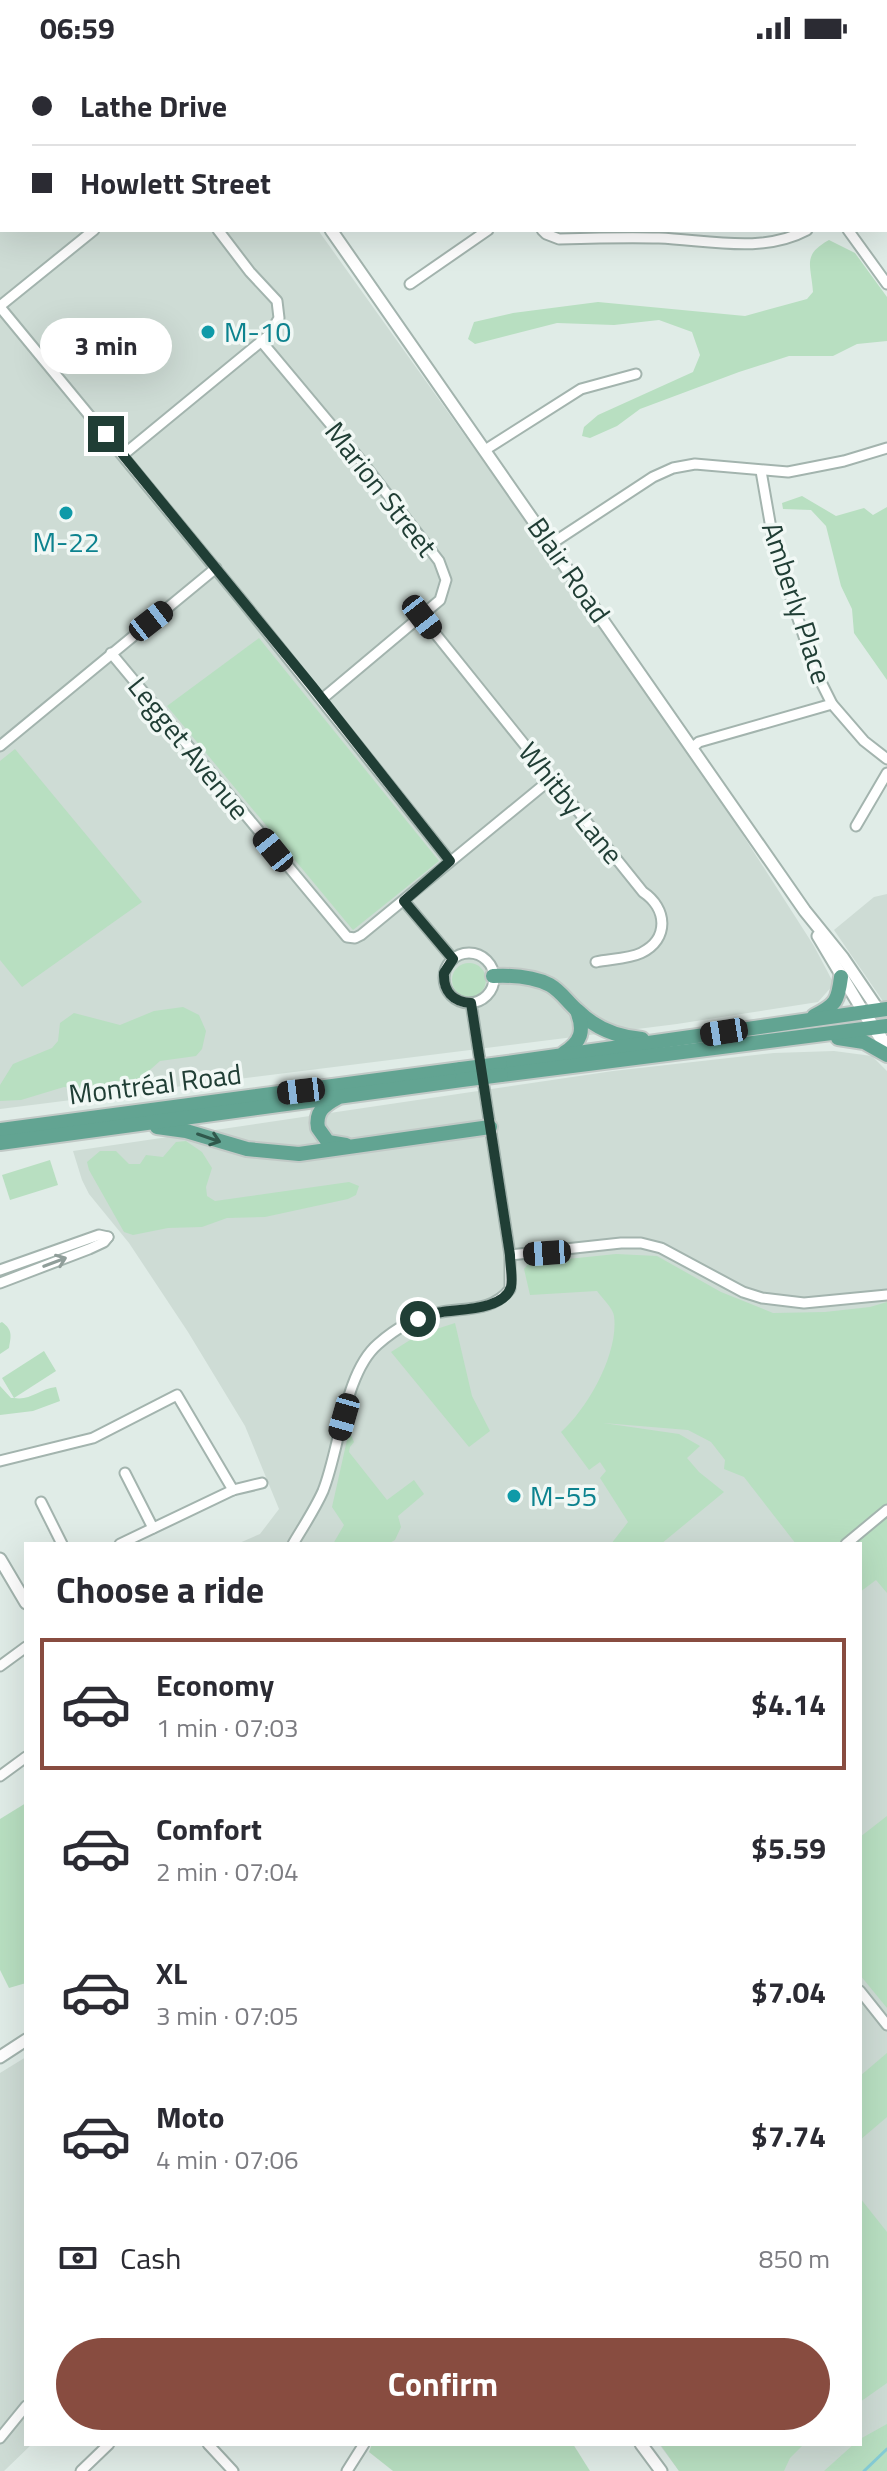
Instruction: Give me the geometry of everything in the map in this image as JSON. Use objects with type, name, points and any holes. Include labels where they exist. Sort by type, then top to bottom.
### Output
[{"type":"main road","points":[[493,976],[524,976],[545,983],[600,1028],[619,1036],[666,1041]]},
{"type":"main road","points":[[803,1021],[834,1003],[841,977]]},
{"type":"main road","points":[[560,1056],[576,1044],[581,1035],[582,1025],[577,1011]]},
{"type":"main road","name":"Montréal Road","points":[[500,1069],[560,1056],[803,1021],[880,1018]]},
{"type":"main road","name":"Montréal Road","points":[[0,1130],[500,1069],[797,1037],[880,1018]]},
{"type":"main road","name":"Blair Road","points":[[880,1018],[887,1047]]},
{"type":"main road","points":[[797,1037],[857,1040],[887,1055]]},
{"type":"main road","name":"Montréal Road","points":[[0,1143],[341,1096],[462,1074]]},
{"type":"main road","points":[[341,1096],[322,1109],[317,1117],[318,1128],[328,1142],[353,1145]]},
{"type":"main road","points":[[133,1125],[179,1130],[247,1149],[279,1154],[318,1153],[353,1145],[490,1127]]},
{"type":"street","points":[[92,232],[0,307],[216,568],[450,861]]},
{"type":"street","points":[[123,455],[269,335],[279,318],[277,301],[220,232]]},
{"type":"street","name":"Blair Road","points":[[332,232],[805,911],[843,958],[880,1018]]},
{"type":"street","points":[[410,284],[485,232]]},
{"type":"street","points":[[544,232],[559,239],[662,238],[724,243],[771,242],[794,233]]},
{"type":"street","points":[[849,232],[887,284]]},
{"type":"street","name":"Marion Street","points":[[261,341],[363,463],[439,561],[446,580],[440,600],[322,699]]},
{"type":"street","points":[[485,450],[581,389],[636,374]]},
{"type":"street","points":[[551,544],[653,477],[673,468],[695,464],[788,472],[844,461],[887,448]]},
{"type":"street","name":"Amberly Place","points":[[761,471],[775,551],[816,672],[832,704],[864,741],[887,759]]},
{"type":"street","points":[[0,746],[216,568]]},
{"type":"street","name":"Whitby Lane","points":[[422,617],[643,892],[657,901],[663,922],[657,941],[640,954],[596,962]]},
{"type":"street","name":"Legget Avenue","points":[[111,653],[347,937],[361,935],[551,779]]},
{"type":"street","points":[[693,747],[699,742],[832,704]]},
{"type":"street","points":[[856,826],[887,773]]},
{"type":"street","points":[[404,901],[453,959]]},
{"type":"street","name":"Blair Road","points":[[805,911],[841,977],[880,1018]]},
{"type":"street","points":[[465,954],[476,955],[488,963],[493,976],[489,993],[471,1003],[458,1001],[445,987],[444,973],[453,959],[465,954]]},
{"type":"street","points":[[294,1542],[323,1491],[357,1373],[373,1349],[399,1328],[418,1319],[439,1312],[483,1307],[505,1296],[511,1284],[510,1255],[471,1003]]},
{"type":"street","points":[[0,1270],[99,1235],[108,1237],[89,1249],[0,1283]]},
{"type":"street","points":[[510,1255],[641,1243],[661,1248],[743,1292],[762,1298],[804,1303],[887,1295]]},
{"type":"street","points":[[0,1461],[93,1438],[177,1395],[233,1490]]},
{"type":"street","points":[[125,1473],[153,1528]]},
{"type":"street","points":[[124,1542],[233,1490],[262,1483]]},
{"type":"street","points":[[41,1502],[61,1542]]},
{"type":"street","points":[[848,1542],[887,1510]]},
{"type":"street","points":[[0,1561],[24,1596]]},
{"type":"street","points":[[0,1666],[24,1648]]},
{"type":"street","points":[[0,1776],[24,1758]]},
{"type":"street","points":[[862,1994],[887,2025]]},
{"type":"street","points":[[0,2057],[24,2041]]},
{"type":"street","points":[[0,2438],[24,2408]]},
{"type":"street","points":[[81,2471],[107,2446]]},
{"type":"street","points":[[210,2446],[233,2471]]},
{"type":"street","points":[[347,2471],[363,2446]]},
{"type":"street","points":[[642,2446],[661,2471]]},
{"type":"shaded area","points":[[0,232],[319,232],[682,740],[814,946],[834,984],[818,1002],[677,1024],[0,1109]]},
{"type":"shaded area","points":[[887,894],[887,1007],[834,930],[874,897]]},
{"type":"shaded area","points":[[834,1051],[872,1056],[887,1071],[887,2471],[679,2471],[660,2446],[862,2446],[862,1542],[242,1542],[260,1534],[279,1509],[245,1426],[129,1243],[89,1194],[73,1151],[613,1071],[774,1053]]},
{"type":"shaded area","points":[[24,2058],[24,2446],[30,2446],[4,2471],[0,2471],[0,2073]]},
{"type":"green space","points":[[829,240],[855,253],[887,297],[887,341],[857,344],[833,356],[789,356],[739,372],[640,409],[617,426],[590,438],[582,436],[584,427],[598,415],[693,372],[700,355],[692,332],[659,320],[614,325],[557,323],[475,344],[468,339],[474,322],[513,313],[598,302],[745,316],[807,299],[813,292],[810,261],[820,245]]},
{"type":"green space","points":[[802,496],[836,516],[864,508],[873,515],[887,507],[887,680],[854,633],[852,609],[841,586],[826,526],[811,510],[783,509],[782,503]]},
{"type":"green space","points":[[259,638],[439,861],[353,930],[167,706]]},
{"type":"green space","points":[[15,749],[142,902],[22,987],[0,960],[0,761]]},
{"type":"green space","points":[[469,963],[481,968],[486,980],[481,992],[469,997],[457,992],[452,980],[457,968]]},
{"type":"green space","points":[[183,1007],[199,1015],[206,1031],[202,1049],[196,1056],[160,1061],[134,1084],[108,1093],[64,1087],[21,1100],[0,1101],[0,1085],[13,1064],[52,1048],[58,1041],[60,1023],[74,1013],[120,1025],[154,1011]]},
{"type":"green space","points":[[186,1141],[202,1152],[212,1168],[206,1187],[207,1196],[215,1201],[349,1182],[359,1186],[356,1195],[348,1199],[265,1217],[227,1218],[202,1227],[168,1228],[133,1235],[124,1232],[87,1162],[100,1151],[116,1151],[129,1164],[140,1164],[146,1155],[163,1157],[176,1142]]},
{"type":"green space","points":[[50,1160],[58,1185],[10,1200],[2,1175]]},
{"type":"green space","points":[[616,1254],[657,1256],[721,1292],[773,1313],[825,1312],[887,1302],[887,1593],[876,1580],[862,1590],[862,1542],[794,1542],[744,1477],[724,1469],[725,1460],[711,1442],[688,1430],[603,1423],[679,1434],[700,1446],[687,1458],[724,1492],[663,1542],[613,1542],[628,1522],[600,1478],[606,1471],[600,1462],[589,1470],[561,1432],[581,1409],[600,1379],[612,1346],[614,1316],[597,1291],[530,1295],[524,1269],[529,1263]]},
{"type":"green space","points":[[0,1323],[11,1337],[9,1348],[0,1354]]},
{"type":"green space","points":[[455,1323],[472,1396],[490,1431],[469,1447],[391,1352],[418,1335]]},
{"type":"green space","points":[[44,1351],[56,1371],[14,1398],[2,1378]]},
{"type":"green space","points":[[0,1386],[11,1398],[25,1398],[56,1387],[60,1401],[33,1411],[0,1415]]},
{"type":"green space","points":[[351,1435],[354,1442],[349,1452],[387,1500],[414,1480],[424,1494],[398,1516],[401,1527],[392,1542],[334,1542],[344,1525],[332,1507],[347,1440]]},
{"type":"green space","points":[[24,1804],[24,1984],[9,1988],[0,1970],[0,1819]]},
{"type":"green space","points":[[887,1816],[887,2008],[862,1977],[862,1835]]},
{"type":"green space","points":[[887,2053],[887,2117],[862,2138],[862,2074]]},
{"type":"green space","points":[[862,2201],[887,2232],[887,2383],[862,2401]]},
{"type":"green space","points":[[887,2424],[887,2471],[824,2471],[852,2446],[862,2446],[862,2438]]},
{"type":"green space","points":[[371,2446],[574,2446],[590,2471],[393,2471],[369,2452]]},
{"type":"green space","points":[[661,2446],[802,2446],[790,2458],[784,2471],[679,2471]]},
{"type":"waterway","points":[[864,2471],[887,2449]]},
{"type":"place","name":"M-10","points":[[208,332]]},
{"type":"place","name":"M-22","points":[[66,513]]},
{"type":"place","name":"M-55","points":[[514,1496]]},
{"type":"route","points":[[106,434],[450,861],[404,901],[453,959],[444,973],[447,991],[458,1001],[471,1003],[510,1255],[511,1284],[505,1296],[483,1307],[439,1312],[418,1319]]}]
